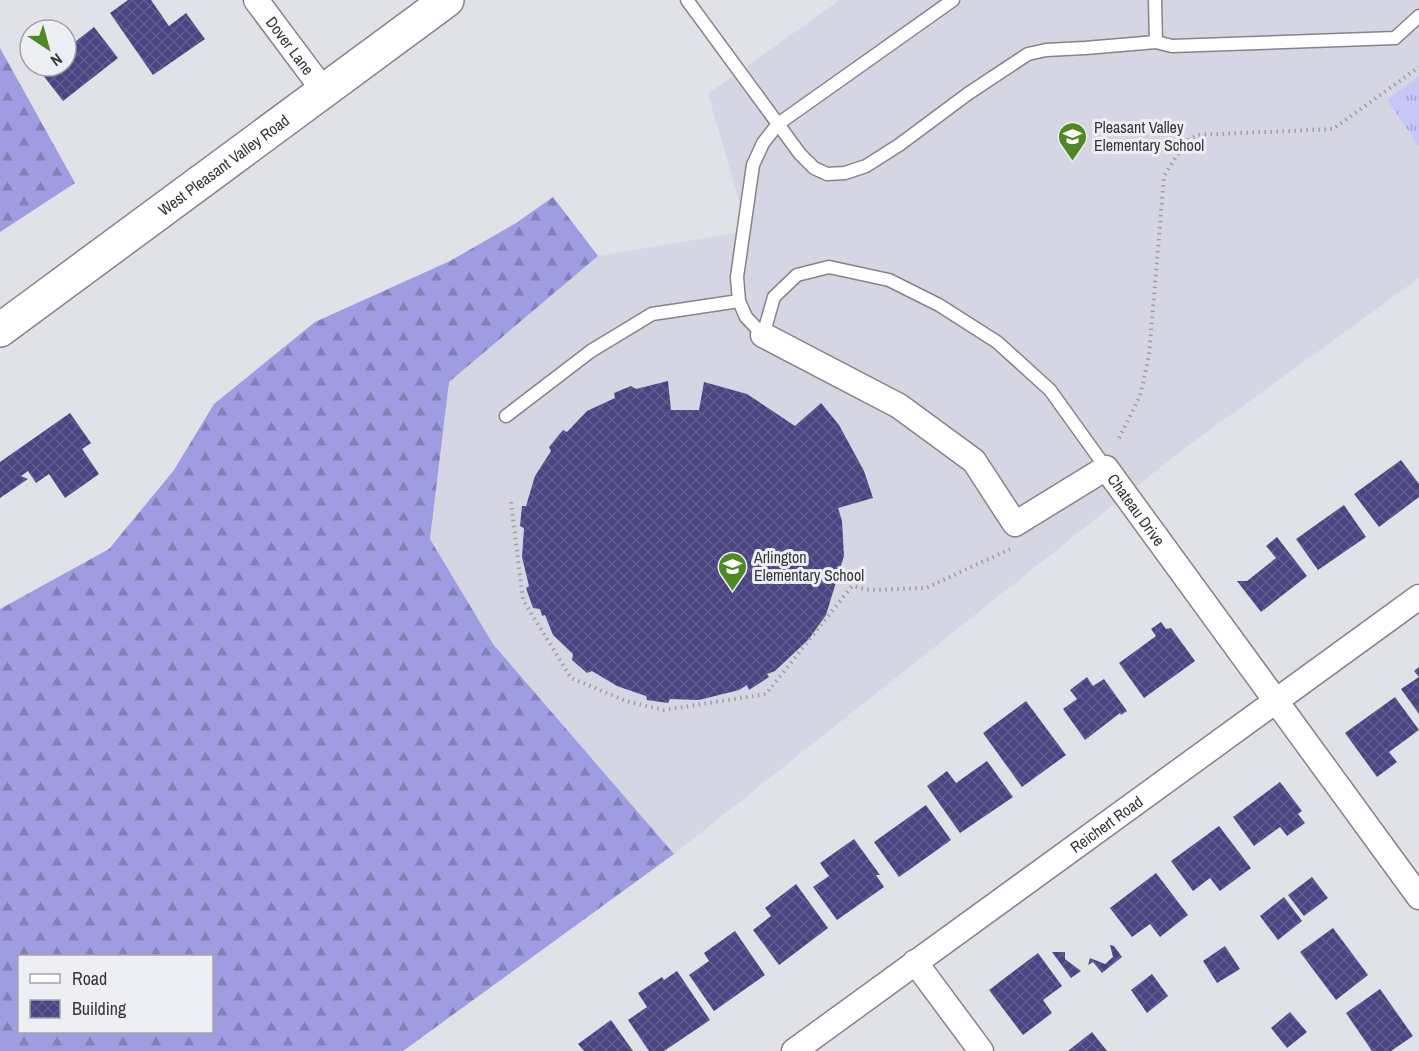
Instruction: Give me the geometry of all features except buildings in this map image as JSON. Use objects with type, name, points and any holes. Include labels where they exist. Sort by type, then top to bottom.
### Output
[{"type":"main road","name":"West Pleasant Valley Road","points":[[0,330],[447,0]]},
{"type":"street","name":"Dover Lane","points":[[256,0],[324,91]]},
{"type":"street","name":"Chateau Drive","points":[[763,335],[898,406],[974,461],[1015,524],[1106,468],[1419,897]]},
{"type":"street","name":"Reichert Road","points":[[794,1051],[1419,597]]},
{"type":"street","points":[[915,962],[981,1051]]},
{"type":"lane","points":[[687,0],[800,154],[814,168],[827,174],[845,174],[866,166],[1028,54],[1046,50],[1156,42],[1172,46],[1395,38],[1419,16]]},
{"type":"lane","points":[[763,335],[746,317],[739,301],[737,277],[753,165],[763,143],[778,124],[953,0]]},
{"type":"lane","points":[[1155,0],[1156,42]]},
{"type":"lane","points":[[763,335],[774,297],[797,274],[829,267],[889,280],[939,305],[997,342],[1050,390],[1106,468]]},
{"type":"lane","points":[[506,416],[591,351],[652,314],[739,301]]},
{"type":"path","points":[[1119,438],[1140,396],[1149,356],[1164,176],[1186,141],[1197,135],[1333,129],[1419,67]]},
{"type":"path","points":[[511,502],[523,600],[571,678],[626,701],[664,710],[766,694],[852,586],[870,590],[926,588],[1016,545]]},
{"type":"shaded area","points":[[840,0],[1419,0],[1419,278],[1181,451],[674,854],[493,644],[430,539],[449,382],[598,256],[748,231],[708,94]]},
{"type":"green space","points":[[0,48],[75,183],[0,232]]},
{"type":"green space","points":[[1419,76],[1419,146],[1387,100]]},
{"type":"green space","points":[[553,197],[598,256],[449,382],[430,539],[493,644],[674,854],[403,1051],[0,1051],[0,609],[109,549],[174,470],[214,404],[315,322],[450,261],[516,223]]},
{"type":"place","name":"Pleasant Valley Elementary School","points":[[1073,162]]},
{"type":"place","name":"Arlington Elementary School","points":[[733,592]]}]
